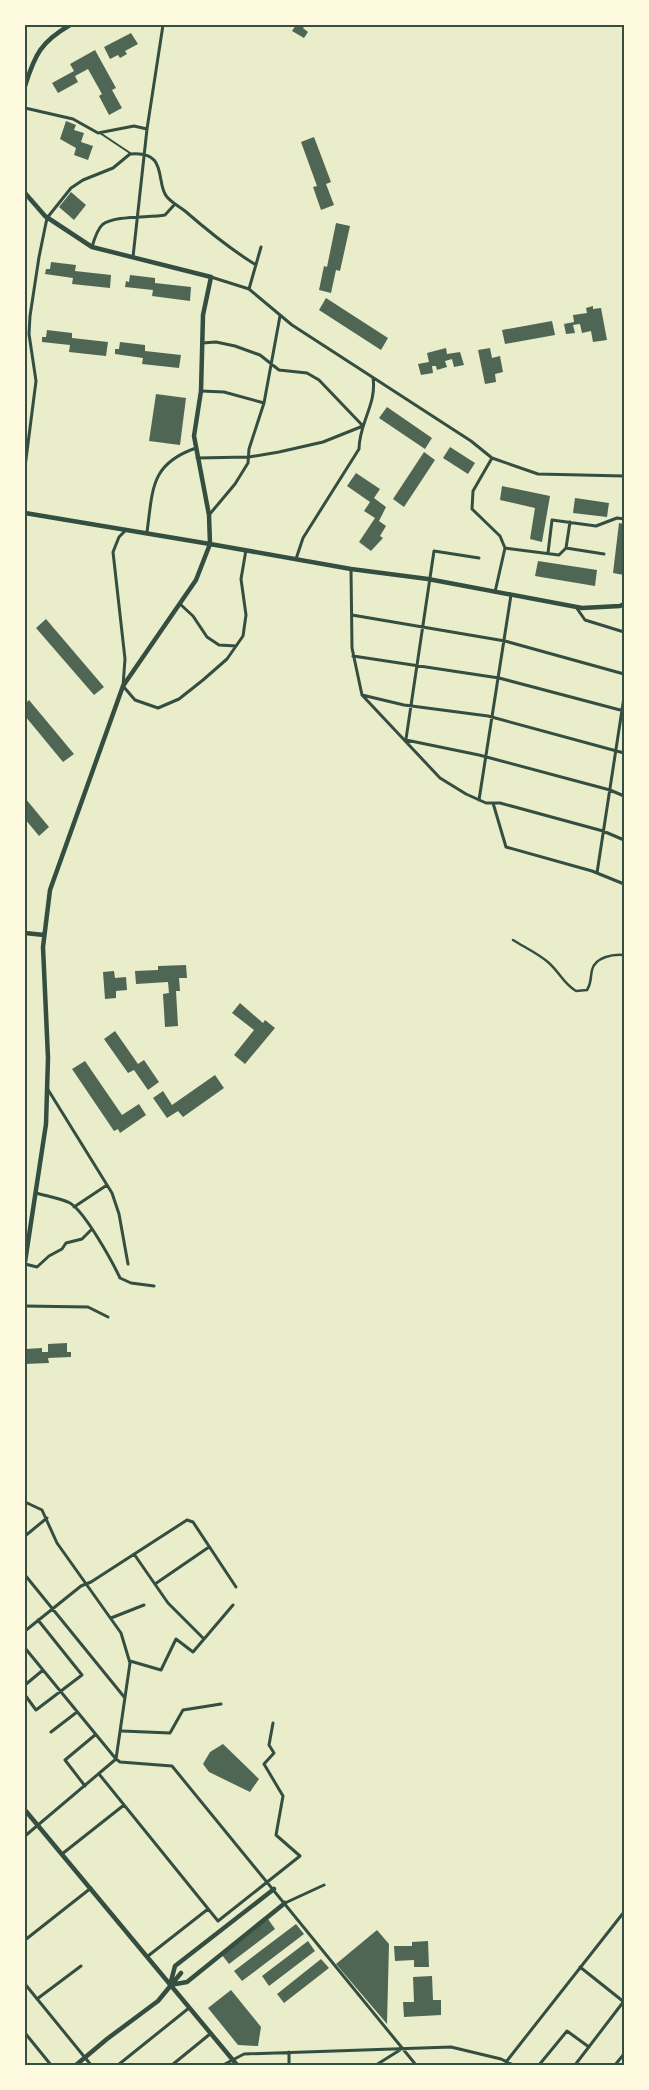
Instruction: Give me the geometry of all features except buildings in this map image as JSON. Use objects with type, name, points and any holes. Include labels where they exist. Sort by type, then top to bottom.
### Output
[{"type":"street","points":[[25,86],[32,62],[41,46],[52,36],[70,25]]},
{"type":"street","points":[[133,257],[147,129],[163,25]]},
{"type":"street","points":[[25,108],[72,119],[100,133],[136,126],[147,129]]},
{"type":"street","points":[[25,467],[36,381],[29,334],[38,258],[47,218],[71,188],[83,180],[110,170],[132,154],[144,156],[154,161],[159,167],[162,176],[162,189],[175,204],[208,232],[256,265]]},
{"type":"street","points":[[25,193],[47,218],[92,246],[211,276],[249,289],[280,316],[471,441],[492,458],[538,474],[624,476]]},
{"type":"street","points":[[92,246],[99,229],[105,223],[119,219],[165,215],[175,204]]},
{"type":"street","points":[[249,289],[261,247]]},
{"type":"street","points":[[91,1230],[82,1239],[66,1243],[37,1267],[25,1263],[46,1124],[48,1058],[44,987],[44,935],[53,881],[123,686],[196,580],[210,544],[209,515],[194,436],[201,391],[203,316],[211,276]]},
{"type":"street","points":[[209,515],[235,484],[248,463],[264,403],[280,316]]},
{"type":"street","points":[[201,344],[216,342],[235,346],[260,355],[271,365],[289,372],[308,373],[319,380],[363,426]]},
{"type":"street","points":[[296,559],[303,538],[359,449],[359,434],[375,390],[373,377]]},
{"type":"street","points":[[201,391],[224,392],[264,403]]},
{"type":"street","points":[[197,458],[249,457],[323,442],[363,426]]},
{"type":"street","points":[[147,532],[156,477],[164,466],[177,454],[196,448]]},
{"type":"street","points":[[492,458],[473,491],[472,510],[500,536],[505,548],[494,592]]},
{"type":"street","points":[[25,512],[576,607],[620,606],[624,604]]},
{"type":"street","points":[[548,553],[552,520],[596,526],[617,518],[624,519]]},
{"type":"street","points":[[505,548],[559,555],[566,548],[570,522]]},
{"type":"street","points":[[128,529],[119,537],[113,552],[125,659],[123,686],[135,700],[158,708],[179,699],[227,659],[243,636],[246,615],[241,579],[246,550]]},
{"type":"street","points":[[566,548],[604,554]]},
{"type":"street","points":[[406,740],[415,665],[434,551],[479,558]]},
{"type":"street","points":[[352,569],[353,656],[362,695],[440,778],[479,800],[500,803],[603,831],[624,840]]},
{"type":"street","points":[[479,800],[511,595]]},
{"type":"street","points":[[180,604],[193,616],[207,637],[219,645],[237,646]]},
{"type":"street","points":[[576,607],[585,620],[624,632]]},
{"type":"street","points":[[352,615],[505,641],[624,674]]},
{"type":"street","points":[[353,656],[499,678],[623,711]]},
{"type":"street","points":[[362,695],[410,705],[493,717],[624,753]]},
{"type":"street","points":[[597,873],[624,697]]},
{"type":"street","points":[[406,740],[487,757],[610,790],[624,796]]},
{"type":"street","points":[[493,803],[506,846],[597,873],[624,884]]},
{"type":"street","points":[[25,933],[44,935]]},
{"type":"street","points":[[513,940],[547,961],[557,970],[562,980],[576,991],[587,990],[592,980],[592,970],[595,964],[610,954],[624,954]]},
{"type":"street","points":[[47,1087],[108,1185],[119,1214],[128,1264]]},
{"type":"street","points":[[74,1207],[108,1185]]},
{"type":"street","points":[[36,1193],[70,1203],[74,1207],[91,1230],[120,1278],[131,1283],[154,1286]]},
{"type":"street","points":[[25,1306],[88,1307],[108,1317]]},
{"type":"street","points":[[25,1502],[42,1510],[57,1543],[121,1633],[130,1661],[122,1731],[116,1759],[25,1836]]},
{"type":"street","points":[[25,1536],[46,1518]]},
{"type":"street","points":[[25,1631],[52,1608],[86,1584],[187,1520],[192,1522],[236,1587]]},
{"type":"street","points":[[154,1584],[209,1547]]},
{"type":"street","points":[[134,1554],[168,1603],[204,1639]]},
{"type":"street","points":[[25,1575],[126,1699]]},
{"type":"street","points":[[111,1618],[144,1605]]},
{"type":"street","points":[[130,1661],[160,1670],[176,1639],[193,1652],[232,1605]]},
{"type":"street","points":[[25,1695],[36,1710],[82,1674],[38,1620]]},
{"type":"street","points":[[25,1648],[116,1759],[120,1762],[172,1766],[286,1903],[416,2065]]},
{"type":"street","points":[[25,1685],[43,1670]]},
{"type":"street","points":[[122,1731],[170,1733],[183,1710],[221,1704]]},
{"type":"street","points":[[51,1732],[77,1712]]},
{"type":"street","points":[[99,1774],[218,1921],[269,1883],[300,1856],[276,1835],[283,1796],[264,1764],[274,1753],[269,1745],[273,1723]]},
{"type":"street","points":[[85,1786],[65,1760],[95,1735]]},
{"type":"street","points":[[62,1854],[124,1805]]},
{"type":"street","points":[[25,1810],[237,2065]]},
{"type":"street","points":[[170,1985],[187,1982],[286,1903],[324,1885]]},
{"type":"street","points":[[25,1940],[90,1888]]},
{"type":"street","points":[[170,1985],[175,1966],[274,1889]]},
{"type":"street","points":[[148,1956],[208,1908]]},
{"type":"street","points":[[506,2062],[624,1912]]},
{"type":"street","points":[[37,1999],[81,1966]]},
{"type":"street","points":[[575,2065],[624,2002],[580,1967]]},
{"type":"street","points":[[76,2065],[158,2001],[181,1973]]},
{"type":"street","points":[[25,1984],[91,2065]]},
{"type":"street","points":[[118,2065],[189,2008]]},
{"type":"street","points":[[539,2065],[567,2031],[589,2047]]},
{"type":"street","points":[[25,2033],[51,2065]]},
{"type":"street","points":[[172,2065],[210,2034]]},
{"type":"street","points":[[223,2065],[232,2058],[244,2054],[451,2047],[513,2065]]},
{"type":"street","points":[[376,2065],[387,2056],[403,2049]]},
{"type":"street","points":[[289,2052],[290,2065]]},
{"type":"street","points":[[615,2065],[624,2054]]},
{"type":"street","points":[[620,2059],[624,2062]]},
{"type":"lane","points":[[100,133],[132,154]]}]
